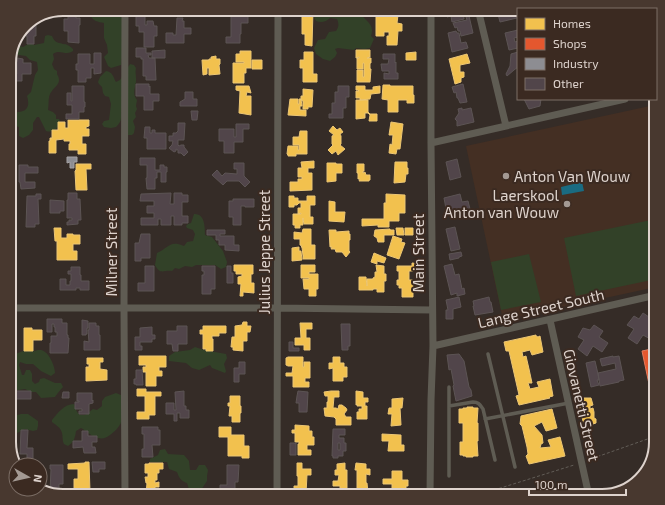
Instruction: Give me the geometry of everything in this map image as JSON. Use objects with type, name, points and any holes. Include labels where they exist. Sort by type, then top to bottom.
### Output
[{"type":"street","name":"Milner Street","points":[[124,16],[125,489]]},
{"type":"street","name":"Julius Jeppe Street","points":[[277,489],[278,16]]},
{"type":"street","name":"Main Street","points":[[430,489],[433,346],[431,16]]},
{"type":"street","points":[[480,16],[506,126]]},
{"type":"street","points":[[431,143],[621,100]]},
{"type":"street","name":"Lange Street South","points":[[433,346],[649,297]]},
{"type":"street","points":[[16,308],[278,308],[432,310]]},
{"type":"street","name":"Giovanetti Street","points":[[550,320],[588,489]]},
{"type":"lane","points":[[488,354],[515,467]]},
{"type":"lane","points":[[449,386],[449,476]]},
{"type":"lane","points":[[449,406],[476,402],[480,404],[483,409],[495,460]]},
{"type":"lane","points":[[485,419],[569,403]]},
{"type":"path","points":[[498,489],[582,463],[649,439]]},
{"type":"shaded area","name":"Laerskool Anton van Wouw","points":[[649,106],[649,289],[503,320],[466,146]]},
{"type":"green space","points":[[132,16],[127,17],[121,65],[111,68],[108,66],[104,57],[108,53],[104,38],[104,23],[96,21],[91,17]]},
{"type":"green space","points":[[363,16],[372,28],[371,36],[374,39],[370,48],[356,48],[354,50],[338,48],[335,49],[337,53],[335,57],[330,61],[323,59],[316,54],[314,48],[318,40],[325,39],[329,32],[336,31],[338,21],[337,19],[330,18],[320,22],[316,21],[314,17]]},
{"type":"green space","points":[[45,36],[52,36],[56,42],[70,46],[73,49],[73,51],[68,53],[58,52],[53,54],[54,59],[52,64],[54,69],[57,71],[59,80],[49,96],[48,110],[53,112],[56,115],[56,119],[59,119],[60,121],[57,128],[53,131],[46,131],[39,117],[37,117],[33,123],[33,130],[29,135],[23,138],[19,136],[19,127],[16,126],[16,113],[26,109],[28,103],[27,96],[31,92],[35,75],[38,70],[37,62],[30,60],[26,56],[17,55],[20,46],[23,47],[30,43],[34,45],[44,43]]},
{"type":"green space","points":[[130,64],[134,65],[136,68],[134,95],[137,100],[137,109],[135,113],[136,117],[133,121],[135,127],[134,133],[132,135],[128,135],[122,110],[120,121],[116,127],[104,127],[102,124],[104,121],[109,120],[111,104],[109,97],[105,96],[102,87],[98,82],[100,77],[106,71],[111,74],[116,82],[120,80]]},
{"type":"green space","points":[[194,214],[198,214],[202,218],[204,222],[205,235],[212,237],[223,251],[227,262],[226,267],[221,269],[215,265],[196,265],[192,267],[185,266],[179,269],[175,268],[172,271],[158,270],[155,265],[157,253],[172,244],[184,246],[187,242],[193,241],[195,234],[193,230],[187,228],[186,226],[191,223]]},
{"type":"green space","points":[[649,220],[649,280],[576,296],[564,238]]},
{"type":"green space","points":[[529,254],[541,302],[501,310],[491,262]]},
{"type":"green space","points":[[195,347],[226,354],[227,358],[224,364],[226,371],[225,373],[212,368],[210,365],[199,370],[192,368],[186,363],[169,361],[169,356],[175,352],[190,350]]},
{"type":"green space","points":[[41,350],[49,356],[55,373],[51,376],[41,371],[33,364],[20,362],[19,365],[22,375],[24,375],[26,370],[30,370],[32,374],[32,381],[35,384],[39,382],[40,379],[44,378],[55,383],[61,383],[63,387],[55,397],[41,398],[36,392],[31,392],[25,389],[16,390],[16,354],[24,351]]},
{"type":"green space","points":[[116,393],[121,395],[123,400],[123,413],[122,420],[114,432],[107,437],[98,438],[81,428],[76,431],[72,443],[68,446],[64,444],[61,430],[52,422],[52,420],[64,407],[74,404],[80,415],[85,415],[93,409],[97,410],[102,406],[102,401],[105,397]]},
{"type":"green space","points":[[28,414],[38,421],[37,430],[33,431],[25,429],[16,434],[16,415]]},
{"type":"green space","points":[[165,449],[168,454],[184,455],[189,461],[190,470],[196,470],[199,465],[205,465],[208,470],[207,481],[202,489],[189,489],[187,483],[180,479],[177,472],[169,469],[167,462],[150,462],[150,459],[158,455],[160,450]]},
{"type":"water","points":[[582,182],[584,191],[562,195],[561,187]]},
{"type":"building: Homes","points":[[302,16],[313,16],[312,46],[305,45],[305,34],[302,34]]},
{"type":"building: Homes","points":[[376,16],[398,16],[397,23],[402,24],[402,31],[398,31],[397,45],[387,45],[387,36],[389,36],[389,32],[384,32],[384,36],[376,36]]},
{"type":"building: Homes","points":[[356,50],[370,50],[370,57],[367,58],[371,58],[370,82],[357,82],[357,70],[363,70],[364,77],[364,63],[363,69],[357,69],[357,58],[359,57],[356,58]]},
{"type":"building: Homes","points":[[240,51],[251,51],[251,68],[246,68],[246,73],[244,73],[244,83],[233,83],[233,63],[244,63],[236,62],[236,54],[240,54]]},
{"type":"building: Homes","points":[[304,52],[313,52],[313,74],[317,74],[317,82],[303,82],[303,68],[300,68],[300,60],[304,60]]},
{"type":"building: Homes","points":[[416,52],[416,60],[406,60],[406,53]]},
{"type":"building: Homes","points":[[467,54],[470,63],[460,65],[460,72],[464,72],[464,77],[461,78],[461,82],[455,84],[449,59]]},
{"type":"building: Homes","points":[[216,56],[216,59],[220,59],[220,74],[209,75],[209,68],[207,68],[207,74],[203,75],[202,60],[209,60],[211,57]]},
{"type":"building: Homes","points":[[252,60],[262,60],[262,69],[252,69]]},
{"type":"building: Homes","points":[[383,85],[413,86],[414,103],[407,103],[407,100],[398,100],[398,112],[388,112],[388,100],[382,99]]},
{"type":"building: Homes","points":[[236,86],[249,86],[251,93],[247,92],[246,96],[251,96],[251,115],[239,113],[240,91],[236,90]]},
{"type":"building: Homes","points":[[356,86],[365,86],[365,90],[373,90],[373,87],[380,86],[380,93],[371,94],[370,99],[360,100],[360,98],[356,98],[356,91],[359,91],[356,90]]},
{"type":"building: Homes","points":[[303,89],[313,90],[312,107],[308,107],[308,109],[303,109],[303,101],[301,100],[301,96],[303,96]]},
{"type":"building: Homes","points":[[290,99],[298,99],[299,104],[299,99],[301,99],[302,106],[300,106],[300,110],[306,110],[306,116],[288,115]]},
{"type":"building: Homes","points":[[356,100],[368,100],[368,112],[370,114],[377,114],[377,121],[369,121],[370,115],[368,113],[365,113],[365,118],[356,119]]},
{"type":"building: Homes","points":[[68,120],[89,120],[89,126],[86,127],[86,129],[89,129],[89,136],[82,136],[82,144],[86,144],[86,154],[78,154],[78,150],[69,150],[70,141],[64,141],[64,139],[56,140],[56,153],[49,153],[49,141],[50,138],[52,138],[52,130],[58,130],[58,122],[65,122],[65,128],[68,128]]},
{"type":"building: Homes","points":[[391,122],[403,124],[400,149],[397,149],[396,154],[389,153],[393,135],[389,135]]},
{"type":"building: Homes","points":[[333,126],[337,130],[340,128],[343,132],[340,134],[340,145],[345,149],[338,155],[336,151],[332,154],[328,150],[333,145],[332,136],[334,135],[329,131]]},
{"type":"building: Homes","points":[[300,131],[307,131],[307,154],[288,156],[288,146],[298,146],[299,150],[299,145],[293,145],[293,137],[299,137]]},
{"type":"building: Homes","points":[[314,161],[314,168],[308,168],[308,173],[312,173],[312,190],[290,191],[290,182],[298,182],[298,179],[302,179],[302,177],[298,177],[298,168],[302,168],[301,162]]},
{"type":"building: Homes","points":[[395,162],[407,162],[408,174],[406,174],[405,182],[394,183]]},
{"type":"building: Homes","points":[[327,163],[342,164],[342,173],[336,173],[336,181],[327,182]]},
{"type":"building: Homes","points":[[76,164],[91,164],[91,169],[86,169],[87,190],[76,190]]},
{"type":"building: Homes","points":[[357,164],[364,164],[363,173],[365,172],[366,175],[370,175],[369,181],[359,181],[360,179],[358,179]]},
{"type":"building: Homes","points":[[386,194],[405,195],[405,213],[399,213],[399,221],[389,221],[389,227],[378,227],[378,225],[362,226],[362,219],[384,219],[384,203],[386,203]]},
{"type":"building: Homes","points":[[289,196],[298,198],[298,201],[307,201],[307,196],[315,196],[315,205],[310,205],[310,217],[313,217],[313,224],[304,224],[303,219],[303,225],[300,225],[300,228],[295,228],[295,225],[293,225],[293,214],[298,214],[298,208],[301,208],[301,203],[294,205],[294,207],[289,207]]},
{"type":"building: Homes","points":[[329,201],[335,202],[335,212],[345,212],[344,222],[329,221]]},
{"type":"building: Homes","points":[[54,228],[61,228],[61,238],[67,238],[67,234],[80,235],[80,244],[73,244],[73,251],[77,251],[77,260],[57,260],[57,241],[55,241]]},
{"type":"building: Homes","points":[[396,228],[403,228],[404,235],[397,235]]},
{"type":"building: Homes","points":[[405,228],[413,228],[413,235],[405,235]]},
{"type":"building: Homes","points":[[303,229],[311,229],[311,245],[315,245],[315,259],[303,259],[300,239],[294,239],[294,232],[302,233]]},
{"type":"building: Homes","points":[[329,230],[336,230],[336,232],[349,231],[350,252],[346,257],[342,252],[336,252],[335,249],[331,249],[332,247],[330,247]]},
{"type":"building: Homes","points":[[375,230],[394,230],[394,235],[384,235],[384,242],[378,242],[377,238],[374,236]]},
{"type":"building: Homes","points":[[393,236],[402,239],[401,242],[405,243],[399,259],[387,255]]},
{"type":"building: Homes","points":[[299,247],[302,260],[292,261],[292,248]]},
{"type":"building: Homes","points":[[374,253],[386,258],[384,263],[377,261],[377,264],[371,262]]},
{"type":"building: Homes","points":[[412,263],[421,264],[421,270],[409,271],[409,280],[413,280],[413,297],[402,297],[402,288],[399,288],[399,285],[397,285],[397,280],[399,280],[399,271],[397,271],[397,266],[412,266]]},
{"type":"building: Homes","points":[[234,265],[253,265],[251,283],[254,283],[254,293],[243,292],[243,296],[240,296],[241,284],[238,284],[238,277],[242,276],[242,274],[236,274],[236,271],[234,271]]},
{"type":"building: Homes","points":[[301,265],[315,265],[315,272],[309,272],[309,274],[318,274],[318,289],[316,289],[316,296],[309,296],[309,289],[304,289],[303,279],[309,278],[301,278]]},
{"type":"building: Homes","points":[[376,265],[384,266],[386,281],[384,281],[384,292],[377,292],[377,289],[359,290],[359,277],[366,277],[367,286],[367,279],[373,279],[375,277],[375,272],[377,272]]},
{"type":"building: Homes","points":[[243,322],[247,322],[247,326],[251,326],[250,332],[247,332],[247,341],[243,341],[243,351],[233,350],[233,347],[231,347],[232,337],[235,337],[235,326],[242,325]]},
{"type":"building: Homes","points":[[300,323],[312,323],[312,329],[306,329],[306,338],[310,338],[310,350],[304,350],[304,345],[295,345],[295,338],[301,338]]},
{"type":"building: Homes","points":[[203,326],[226,326],[226,333],[219,333],[219,336],[212,336],[213,351],[206,351],[206,349],[203,349],[203,334],[200,334],[200,330],[203,330]]},
{"type":"building: Homes","points":[[24,328],[42,330],[42,340],[33,340],[33,351],[24,351]]},
{"type":"building: Homes","points":[[536,335],[538,337],[540,336],[543,352],[532,355],[530,350],[522,352],[523,357],[526,356],[532,383],[528,383],[530,389],[539,387],[537,382],[550,379],[553,396],[519,405],[516,396],[519,395],[509,351],[506,351],[504,342]]},
{"type":"building: Homes","points":[[139,356],[166,356],[166,367],[159,367],[159,371],[162,371],[162,376],[156,376],[156,386],[146,386],[146,372],[143,372],[143,367],[146,367],[146,365],[139,365]]},
{"type":"building: Homes","points":[[303,357],[303,367],[304,362],[310,362],[310,378],[305,378],[305,382],[309,382],[309,387],[293,387],[293,376],[286,376],[286,373],[292,373],[293,366],[286,365],[286,358]]},
{"type":"building: Homes","points":[[333,357],[340,357],[340,363],[344,363],[344,367],[347,367],[347,377],[343,377],[343,381],[333,381],[333,368],[329,369],[329,363],[333,363]]},
{"type":"building: Homes","points":[[87,358],[103,358],[103,362],[100,362],[100,369],[107,370],[107,380],[86,381],[86,367],[89,367],[89,364],[87,364]]},
{"type":"building: Homes","points":[[137,389],[146,389],[146,392],[161,392],[161,396],[155,396],[155,415],[149,415],[149,419],[137,419],[137,412],[145,412],[145,396],[137,396]]},
{"type":"building: Homes","points":[[339,391],[339,397],[334,397],[333,408],[338,409],[339,405],[342,405],[346,408],[347,410],[344,414],[346,417],[351,417],[351,425],[336,425],[336,419],[334,417],[325,416],[324,408],[327,408],[328,396],[325,396],[324,392]]},
{"type":"building: Homes","points":[[356,391],[363,392],[363,398],[368,398],[368,402],[365,402],[365,406],[367,406],[367,419],[357,419],[357,412],[359,412],[359,409],[362,409],[362,406],[356,405]]},
{"type":"building: Homes","points":[[230,396],[240,396],[240,422],[232,422],[232,416],[229,416],[230,406],[228,406],[228,403],[230,403]]},
{"type":"building: Homes","points":[[403,398],[402,408],[400,408],[401,425],[391,426],[392,414],[388,414],[389,408],[392,408],[392,399]]},
{"type":"building: Homes","points":[[584,398],[591,398],[593,405],[590,406],[590,409],[593,408],[594,418],[596,419],[596,423],[587,426],[587,421],[583,422],[582,416],[584,414],[579,406],[582,404],[580,400]]},
{"type":"building: Homes","points":[[467,407],[478,408],[478,456],[473,457],[460,455],[460,442],[463,442],[463,423],[459,423],[459,409]]},
{"type":"building: Homes","points":[[552,409],[557,428],[546,431],[542,422],[534,426],[542,435],[543,443],[541,444],[540,448],[551,447],[548,440],[560,437],[565,456],[529,464],[526,456],[528,454],[527,447],[522,426],[520,424],[521,416]]},
{"type":"building: Homes","points":[[295,425],[309,426],[309,431],[312,431],[314,445],[307,445],[307,450],[311,450],[311,455],[298,455],[299,442],[295,442],[295,433],[292,433],[292,430],[295,430]]},
{"type":"building: Homes","points":[[219,427],[231,427],[231,435],[244,435],[244,446],[249,446],[249,458],[242,458],[242,456],[228,456],[228,437],[219,437]]},
{"type":"building: Homes","points":[[382,434],[401,435],[401,445],[404,445],[404,451],[388,451],[389,441],[382,441]]},
{"type":"building: Homes","points":[[89,462],[90,489],[74,489],[74,479],[78,479],[78,469],[68,469],[68,464]]},
{"type":"building: Homes","points":[[163,463],[163,469],[159,469],[159,473],[157,473],[157,480],[155,480],[155,483],[159,482],[159,487],[155,487],[155,489],[146,489],[147,483],[145,477],[148,477],[148,473],[145,473],[145,464]]},
{"type":"building: Homes","points":[[297,463],[302,463],[302,469],[311,469],[311,475],[307,475],[306,489],[294,489],[294,486],[298,486]]},
{"type":"building: Homes","points":[[345,463],[345,470],[347,470],[347,489],[340,489],[340,486],[333,486],[333,481],[338,481],[339,475],[335,475],[337,464]]},
{"type":"building: Homes","points":[[356,463],[366,464],[366,469],[370,469],[370,475],[366,474],[368,489],[357,489],[357,470],[355,470]]},
{"type":"building: Homes","points":[[392,471],[402,471],[402,480],[408,480],[408,486],[406,486],[406,489],[392,489],[392,484],[383,484],[383,479],[392,479]]},
{"type":"building: Shops","points":[[649,350],[649,384],[642,351]]},
{"type":"building: Industry","points":[[67,157],[77,157],[77,162],[74,162],[74,168],[70,168],[70,162],[67,163]]},
{"type":"building: Other","points":[[68,16],[76,16],[76,18],[80,18],[79,43],[68,42],[68,31],[64,31],[64,19],[68,19]]},
{"type":"building: Other","points":[[136,16],[145,16],[145,25],[147,25],[147,21],[153,21],[154,26],[157,26],[157,36],[154,36],[154,47],[144,47],[144,32],[139,32],[139,26],[136,26]]},
{"type":"building: Other","points":[[231,16],[248,16],[248,23],[241,23],[240,43],[226,43],[226,37],[231,37]]},
{"type":"building: Other","points":[[451,16],[464,16],[464,19],[452,22]]},
{"type":"building: Other","points":[[469,16],[473,33],[461,36],[460,31],[458,31],[457,27],[455,28],[453,23],[467,20],[466,17]]},
{"type":"building: Other","points":[[498,16],[516,16],[517,18],[500,22]]},
{"type":"building: Other","points":[[177,18],[183,18],[182,21],[184,21],[184,28],[191,28],[191,34],[184,34],[184,43],[166,43],[166,33],[173,33],[173,35],[176,35]]},
{"type":"building: Other","points":[[36,25],[34,44],[27,44],[26,36]]},
{"type":"building: Other","points":[[517,30],[517,37],[514,38],[515,42],[517,41],[517,48],[509,50],[505,33]]},
{"type":"building: Other","points":[[456,31],[459,33],[461,43],[466,42],[468,48],[452,52],[448,33]]},
{"type":"building: Other","points":[[136,48],[146,48],[146,53],[151,53],[151,55],[148,55],[149,58],[155,58],[156,80],[146,80],[146,76],[143,76],[143,59],[141,59],[141,57],[136,57]]},
{"type":"building: Other","points":[[165,50],[165,58],[152,58],[152,51]]},
{"type":"building: Other","points":[[517,52],[517,68],[507,76],[506,74],[510,66],[511,54]]},
{"type":"building: Other","points":[[94,53],[101,53],[101,73],[94,74],[94,68],[91,68],[91,78],[86,78],[86,82],[78,82],[78,70],[76,70],[76,64],[78,64],[78,54],[90,54],[90,64],[94,64]]},
{"type":"building: Other","points":[[383,54],[395,54],[396,73],[398,73],[398,79],[384,79],[384,73],[389,74],[389,71],[382,71],[381,64],[388,64],[389,59],[383,59]]},
{"type":"building: Other","points":[[17,58],[23,59],[23,63],[31,63],[31,74],[22,74],[22,81],[16,81]]},
{"type":"building: Other","points":[[136,84],[149,84],[150,94],[159,94],[159,101],[153,101],[153,110],[144,110],[144,96],[136,96]]},
{"type":"building: Other","points":[[463,84],[467,102],[460,103],[456,92],[454,93],[452,87]]},
{"type":"building: Other","points":[[72,86],[84,86],[85,107],[84,112],[79,112],[79,119],[66,119],[66,114],[72,114],[72,105],[67,105],[67,93],[71,93],[72,101]]},
{"type":"building: Other","points":[[338,86],[349,86],[349,97],[346,97],[346,108],[343,108],[343,118],[329,118],[329,114],[332,114],[332,103],[335,103],[335,92],[338,92]]},
{"type":"building: Other","points":[[185,92],[193,92],[193,99],[197,99],[197,106],[180,106],[180,102],[185,99]]},
{"type":"building: Other","points":[[524,100],[541,100],[540,106],[529,109]]},
{"type":"building: Other","points":[[462,108],[462,110],[471,108],[474,122],[457,126],[457,121],[455,119],[459,113],[458,109]]},
{"type":"building: Other","points":[[191,111],[198,111],[197,120],[192,120]]},
{"type":"building: Other","points":[[178,123],[185,123],[184,140],[178,140],[178,145],[184,145],[188,152],[184,156],[181,153],[178,153],[178,150],[176,149],[174,152],[169,148],[173,141],[169,141],[169,136],[173,136],[173,133],[178,131]]},
{"type":"building: Other","points":[[236,124],[249,124],[249,129],[243,129],[243,142],[234,142],[234,153],[224,153],[224,141],[219,141],[219,129],[234,129],[234,137],[236,137]]},
{"type":"building: Other","points":[[145,127],[150,127],[150,133],[152,133],[152,130],[155,130],[155,133],[166,133],[166,149],[147,149],[147,138],[144,138]]},
{"type":"building: Other","points":[[140,158],[155,158],[155,170],[160,170],[160,165],[167,167],[166,182],[161,182],[161,172],[157,172],[157,178],[155,178],[155,189],[147,189],[147,165],[140,165]]},
{"type":"building: Other","points":[[457,159],[461,177],[450,180],[446,162]]},
{"type":"building: Other","points":[[234,163],[244,163],[244,176],[250,182],[245,187],[239,181],[227,181],[223,185],[212,175],[217,170],[222,176],[225,173],[237,174],[237,169],[234,169]]},
{"type":"building: Other","points":[[19,165],[38,167],[38,173],[25,173],[25,182],[35,182],[35,188],[21,189],[19,182]]},
{"type":"building: Other","points":[[68,193],[77,193],[77,199],[80,199],[81,220],[78,220],[78,224],[67,225],[69,220],[72,220],[72,218],[67,218]]},
{"type":"building: Other","points":[[171,193],[170,204],[174,204],[174,193],[188,195],[188,202],[182,202],[182,216],[188,216],[188,223],[174,225],[174,216],[171,216],[171,225],[161,225],[161,219],[158,219],[158,225],[141,225],[141,218],[154,218],[154,213],[147,213],[147,206],[154,206],[154,201],[140,201],[141,194]]},
{"type":"building: Other","points":[[36,194],[41,194],[41,199],[38,199],[39,224],[35,224],[35,227],[26,227],[27,196],[36,196]]},
{"type":"building: Other","points":[[460,194],[462,202],[468,201],[470,209],[465,210],[467,214],[457,216],[456,212],[447,214],[444,198]]},
{"type":"building: Other","points":[[233,199],[254,199],[254,207],[241,206],[241,225],[233,225],[233,217],[229,217],[229,201],[233,201]]},
{"type":"building: Other","points":[[50,200],[64,201],[64,211],[60,211],[60,213],[50,213]]},
{"type":"building: Other","points":[[455,227],[460,249],[451,251],[446,229]]},
{"type":"building: Other","points":[[207,230],[225,230],[225,234],[220,234],[220,236],[234,236],[234,245],[239,245],[239,251],[225,250],[225,245],[219,245],[219,240],[216,240],[216,235],[207,235]]},
{"type":"building: Other","points":[[141,234],[150,234],[150,258],[141,258],[141,261],[135,261],[135,243],[139,243]]},
{"type":"building: Other","points":[[461,252],[462,256],[450,260],[449,254]]},
{"type":"building: Other","points":[[452,264],[455,275],[459,274],[462,289],[464,288],[465,294],[457,296],[457,293],[451,295],[444,266]]},
{"type":"building: Other","points":[[145,266],[154,266],[154,291],[138,291],[138,283],[145,283]]},
{"type":"building: Other","points":[[202,266],[215,266],[215,289],[211,289],[211,294],[202,294],[202,275],[204,275],[204,271],[202,271]]},
{"type":"building: Other","points":[[227,266],[231,266],[233,283],[227,283]]},
{"type":"building: Other","points":[[71,267],[80,267],[81,281],[89,281],[89,290],[80,290],[80,288],[76,288],[76,290],[60,290],[60,279],[66,279],[66,285],[70,285],[71,274],[68,274],[68,271],[71,271]]},
{"type":"building: Other","points":[[459,297],[461,307],[453,309],[453,319],[446,319],[446,310],[448,310],[446,300]]},
{"type":"building: Other","points":[[489,297],[493,312],[475,315],[473,301]]},
{"type":"building: Other","points":[[643,313],[649,317],[649,338],[643,335],[637,344],[628,338],[634,329],[627,325],[634,316],[639,319]]},
{"type":"building: Other","points":[[47,319],[62,319],[62,323],[67,323],[67,335],[69,338],[68,353],[50,353],[51,336],[57,336],[57,332],[55,332],[54,324],[52,324],[52,332],[47,332]]},
{"type":"building: Other","points":[[82,320],[88,321],[86,335],[82,335]]},
{"type":"building: Other","points":[[89,323],[96,323],[96,326],[99,326],[100,350],[84,350],[84,341],[89,342]]},
{"type":"building: Other","points":[[341,324],[350,324],[350,346],[348,346],[348,350],[342,350]]},
{"type":"building: Other","points":[[594,325],[603,331],[599,337],[608,343],[602,352],[593,346],[587,356],[578,349],[584,340],[578,337],[583,328],[590,330]]},
{"type":"building: Other","points":[[177,326],[187,326],[187,344],[178,344],[178,351],[173,351],[172,344],[167,344],[167,331],[177,331]]},
{"type":"building: Other","points":[[152,327],[152,335],[155,335],[155,339],[152,339],[152,342],[140,342],[142,350],[135,350],[135,337],[140,337],[140,328]]},
{"type":"building: Other","points":[[289,342],[293,342],[293,348],[299,348],[299,351],[289,351]]},
{"type":"building: Other","points":[[459,354],[464,361],[472,396],[456,401],[451,369],[449,370],[447,355]]},
{"type":"building: Other","points":[[619,356],[624,380],[600,386],[598,373],[616,369],[615,363],[602,366],[600,359]]},
{"type":"building: Other","points":[[595,361],[599,385],[591,387],[586,363]]},
{"type":"building: Other","points":[[239,362],[245,362],[245,374],[239,374],[239,382],[234,382],[234,368],[239,368]]},
{"type":"building: Other","points":[[136,370],[142,370],[143,385],[134,384],[134,379],[136,379]]},
{"type":"building: Other","points":[[16,391],[31,391],[31,399],[16,399]]},
{"type":"building: Other","points":[[184,391],[184,406],[186,406],[186,410],[189,410],[189,418],[180,418],[180,413],[177,413],[177,421],[174,421],[174,414],[166,414],[166,403],[174,403],[174,410],[176,410],[175,392]]},
{"type":"building: Other","points":[[298,391],[308,392],[307,412],[299,412],[299,403],[296,403]]},
{"type":"building: Other","points":[[63,392],[69,392],[69,398],[62,398]]},
{"type":"building: Other","points":[[77,393],[92,393],[93,403],[89,404],[89,414],[79,414],[79,411],[82,411],[82,409],[75,409],[75,402],[79,402],[77,401]]},
{"type":"building: Other","points":[[142,427],[158,427],[158,430],[160,430],[160,445],[152,445],[153,457],[142,457],[142,449],[144,449],[144,434],[142,434]]},
{"type":"building: Other","points":[[333,429],[345,429],[345,435],[339,435],[339,438],[344,438],[344,443],[346,443],[346,451],[343,451],[343,456],[338,456],[338,458],[333,458]],"holes":[[[338,443],[340,443],[340,450],[338,450]]]},
{"type":"building: Other","points":[[21,430],[28,430],[27,448],[33,448],[33,457],[27,457],[27,454],[20,454]]},
{"type":"building: Other","points":[[82,431],[88,431],[88,436],[97,436],[97,442],[92,442],[92,447],[95,447],[96,453],[84,453],[83,447],[73,448],[73,441],[82,441]]},
{"type":"building: Other","points":[[290,443],[296,443],[296,455],[290,455]]},
{"type":"building: Other","points":[[92,462],[105,462],[105,469],[99,469],[99,472],[93,472]]},
{"type":"building: Other","points":[[50,465],[63,465],[63,484],[59,484],[59,489],[50,487]]},
{"type":"building: Other","points":[[227,465],[239,465],[238,482],[235,482],[235,489],[220,489],[220,485],[227,485]]},
{"type":"place","name":"Anton Van Wouw","points":[[506,176]]},
{"type":"place","name":"Laerskool Anton van Wouw","points":[[567,204]]}]
